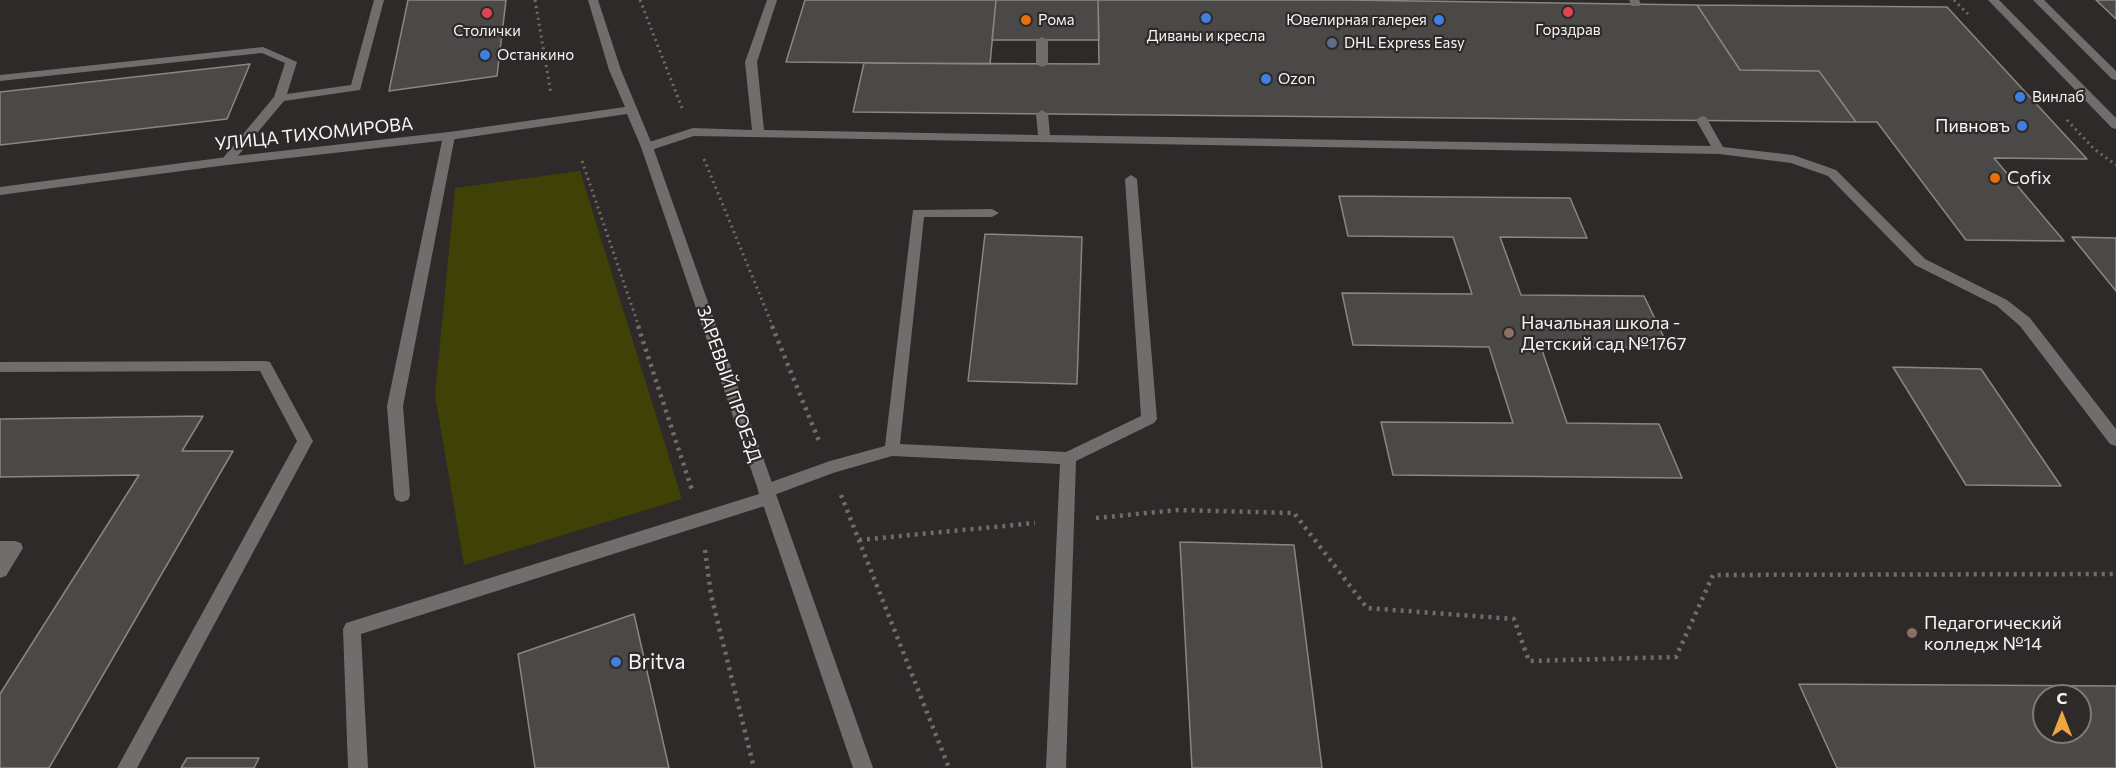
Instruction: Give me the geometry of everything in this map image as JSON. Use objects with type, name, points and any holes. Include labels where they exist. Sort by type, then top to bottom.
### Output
[{"type":"street","points":[[280,98],[356,88],[379,0]]},
{"type":"street","name":"ЗАРЕВЫЙ ПРОЕЗД","points":[[593,0],[615,70],[647,147],[863,768]]},
{"type":"street","points":[[758,134],[751,62],[772,0]]},
{"type":"street","points":[[1993,0],[2116,125]]},
{"type":"street","points":[[2038,0],[2116,77]]},
{"type":"street","points":[[1042,40],[1042,64]]},
{"type":"street","points":[[0,78],[263,50],[291,62],[280,98],[226,161]]},
{"type":"street","name":"УЛИЦА ТИХОМИРОВА","points":[[0,191],[226,161],[449,136],[631,110]]},
{"type":"street","points":[[1042,114],[1044,139]]},
{"type":"street","points":[[1702,120],[1719,150]]},
{"type":"street","points":[[647,147],[693,132],[1719,150],[1792,159],[1832,173],[1920,262],[2001,303],[2025,321],[2116,440]]},
{"type":"street","points":[[402,495],[395,406],[449,136]]},
{"type":"street","points":[[358,768],[352,629],[701,520],[767,495],[830,467],[892,450],[1068,458],[1149,419],[1131,179]]},
{"type":"street","points":[[892,450],[918,213],[992,213]]},
{"type":"street","points":[[0,367],[265,366],[305,441],[127,768]]},
{"type":"street","points":[[1056,768],[1068,458]]},
{"type":"street","points":[[0,548],[15,548],[0,571]]},
{"type":"path","points":[[535,0],[551,97]]},
{"type":"path","points":[[640,0],[672,87],[693,132],[830,467],[949,768]]},
{"type":"path","points":[[582,161],[672,424],[701,520],[711,595],[754,768]]},
{"type":"path","points":[[859,540],[1178,510],[1294,513],[1367,608],[1514,619],[1529,661],[1676,657],[1713,576],[2116,574]]},
{"type":"shaded area","points":[[580,171],[682,499],[464,565],[435,395],[455,188]]},
{"type":"building","points":[[408,0],[506,0],[497,76],[389,91]]},
{"type":"building","points":[[805,0],[996,0],[990,64],[786,62]]},
{"type":"building","points":[[996,0],[1098,0],[1099,40],[992,40]]},
{"type":"building","points":[[1098,0],[1348,0],[1697,5],[1740,70],[1819,71],[1856,122],[853,112],[864,63],[1099,64]]},
{"type":"building","points":[[2096,0],[2116,0],[2116,19]]},
{"type":"building","points":[[1697,5],[1947,7],[2087,159],[1994,158],[2064,241],[1966,240],[1877,122],[1856,122],[1819,71],[1740,70]]},
{"type":"building","points":[[250,64],[227,119],[0,145],[0,92]]},
{"type":"building","points":[[1339,196],[1570,198],[1587,238],[1500,237],[1521,295],[1644,296],[1669,348],[1541,347],[1567,423],[1659,424],[1682,478],[1393,475],[1381,422],[1513,423],[1489,347],[1353,345],[1342,293],[1472,294],[1453,237],[1348,236]]},
{"type":"building","points":[[985,234],[1082,237],[1077,384],[968,381]]},
{"type":"building","points":[[2072,237],[2116,238],[2116,291]]},
{"type":"building","points":[[1893,367],[1981,369],[2061,486],[1966,485]]},
{"type":"building","points":[[203,416],[182,451],[233,451],[49,768],[0,768],[0,694],[139,475],[0,477],[0,419]]},
{"type":"building","points":[[1180,542],[1294,545],[1322,768],[1192,768]]},
{"type":"building","points":[[634,614],[669,768],[535,768],[518,654]]},
{"type":"building","points":[[1799,684],[2032,685],[2032,744],[2092,744],[2092,686],[2116,686],[2116,768],[1837,768]]},
{"type":"building","points":[[187,758],[259,758],[254,768],[181,768]]},
{"type":"place","name":"Горздрав","points":[[1568,12]]},
{"type":"place","name":"Столички","points":[[487,13]]},
{"type":"place","name":"Диваны и кресла","points":[[1206,18]]},
{"type":"place","name":"Рома","points":[[1026,20]]},
{"type":"place","name":"Ювелирная галерея","points":[[1439,20]]},
{"type":"place","name":"DHL Express Easy","points":[[1332,43]]},
{"type":"place","name":"Останкино","points":[[485,55]]},
{"type":"place","name":"Ozon","points":[[1266,79]]},
{"type":"place","name":"Винлаб","points":[[2020,97]]},
{"type":"place","name":"Пивновъ","points":[[2022,126]]},
{"type":"place","name":"Cofix","points":[[1995,178]]},
{"type":"place","name":"Начальная школа - Детский сад №1767","points":[[1509,333]]},
{"type":"place","name":"Педагогический колледж №14","points":[[1912,633]]},
{"type":"place","name":"Britva","points":[[616,662]]}]
